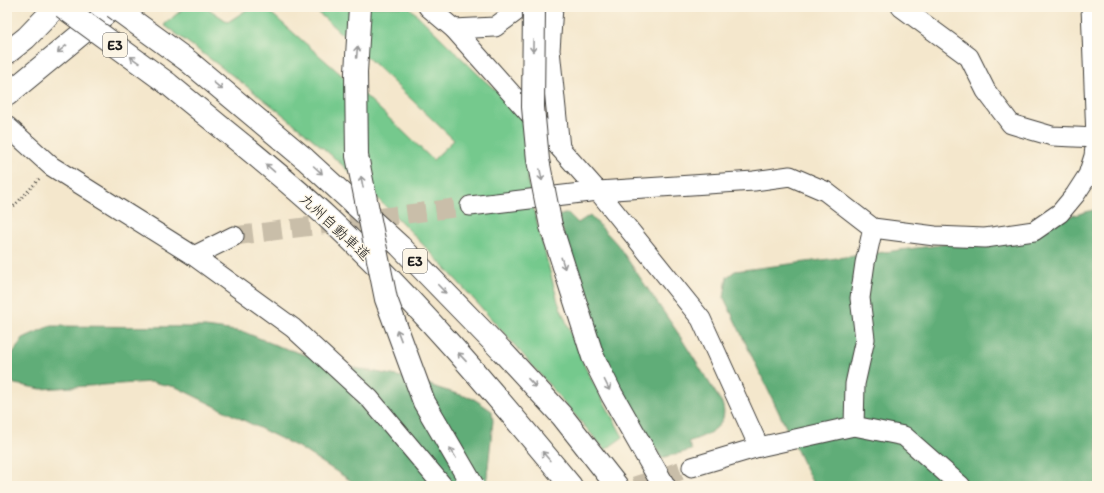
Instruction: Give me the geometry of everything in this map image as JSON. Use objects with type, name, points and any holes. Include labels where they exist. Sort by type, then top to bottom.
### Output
[{"type":"main road","points":[[7,54],[26,38],[56,7]]},
{"type":"main road","name":"九州自動車道","points":[[63,7],[166,83],[329,219],[404,294],[478,374],[571,486]]},
{"type":"main road","points":[[7,94],[114,7]]},
{"type":"main road","name":"九州自動車道","points":[[114,7],[188,61],[311,164],[400,246],[501,350],[562,416],[617,486]]},
{"type":"main road","points":[[360,7],[356,72],[357,156],[386,299],[424,402],[473,486]]},
{"type":"main road","points":[[534,7],[532,107],[538,160],[551,226],[593,357],[612,395],[664,486]]},
{"type":"street","points":[[428,7],[454,29],[598,191],[701,319],[759,447]]},
{"type":"street","points":[[454,29],[495,27],[522,7]]},
{"type":"street","points":[[553,7],[550,50],[560,148]]},
{"type":"street","points":[[901,7],[969,57],[986,91],[1011,124],[1052,136],[1096,138]]},
{"type":"street","points":[[470,206],[598,191],[754,181],[790,176],[825,191],[873,228],[935,236],[985,238],[1034,231],[1060,213],[1075,195],[1088,175],[1094,156],[1096,138],[1091,7]]},
{"type":"street","points":[[7,126],[51,166],[194,256],[293,328],[364,394],[443,486]]},
{"type":"street","points":[[854,426],[855,384],[866,339],[860,298],[865,263],[873,228]]},
{"type":"street","points":[[194,256],[234,236]]},
{"type":"street","points":[[692,467],[759,447],[854,426],[904,436],[961,486]]},
{"type":"path","points":[[7,210],[13,207],[51,166]]},
{"type":"green space","points":[[185,7],[206,7],[228,22],[251,7],[264,7],[369,99],[433,160],[454,140],[312,7],[409,7],[484,80],[523,114],[528,181],[534,211],[558,302],[585,367],[623,437],[605,450],[522,353],[465,290],[377,198],[327,151],[274,107],[164,25]]},
{"type":"green space","points":[[1097,209],[1097,486],[814,486],[724,298],[727,277],[735,271],[987,239]]},
{"type":"green space","points":[[568,213],[578,223],[590,215],[617,244],[676,330],[722,403],[724,411],[720,424],[702,437],[688,442],[692,450],[661,458],[617,382],[599,345],[558,216]]},
{"type":"green space","points":[[50,326],[205,327],[244,332],[278,346],[334,364],[418,380],[474,399],[492,411],[493,421],[486,486],[359,486],[298,447],[176,387],[151,382],[41,389],[15,384],[7,379],[7,362],[23,338]]},
{"type":"tunnel","points":[[234,236],[470,206]]},
{"type":"tunnel","points":[[635,486],[692,467]]}]
